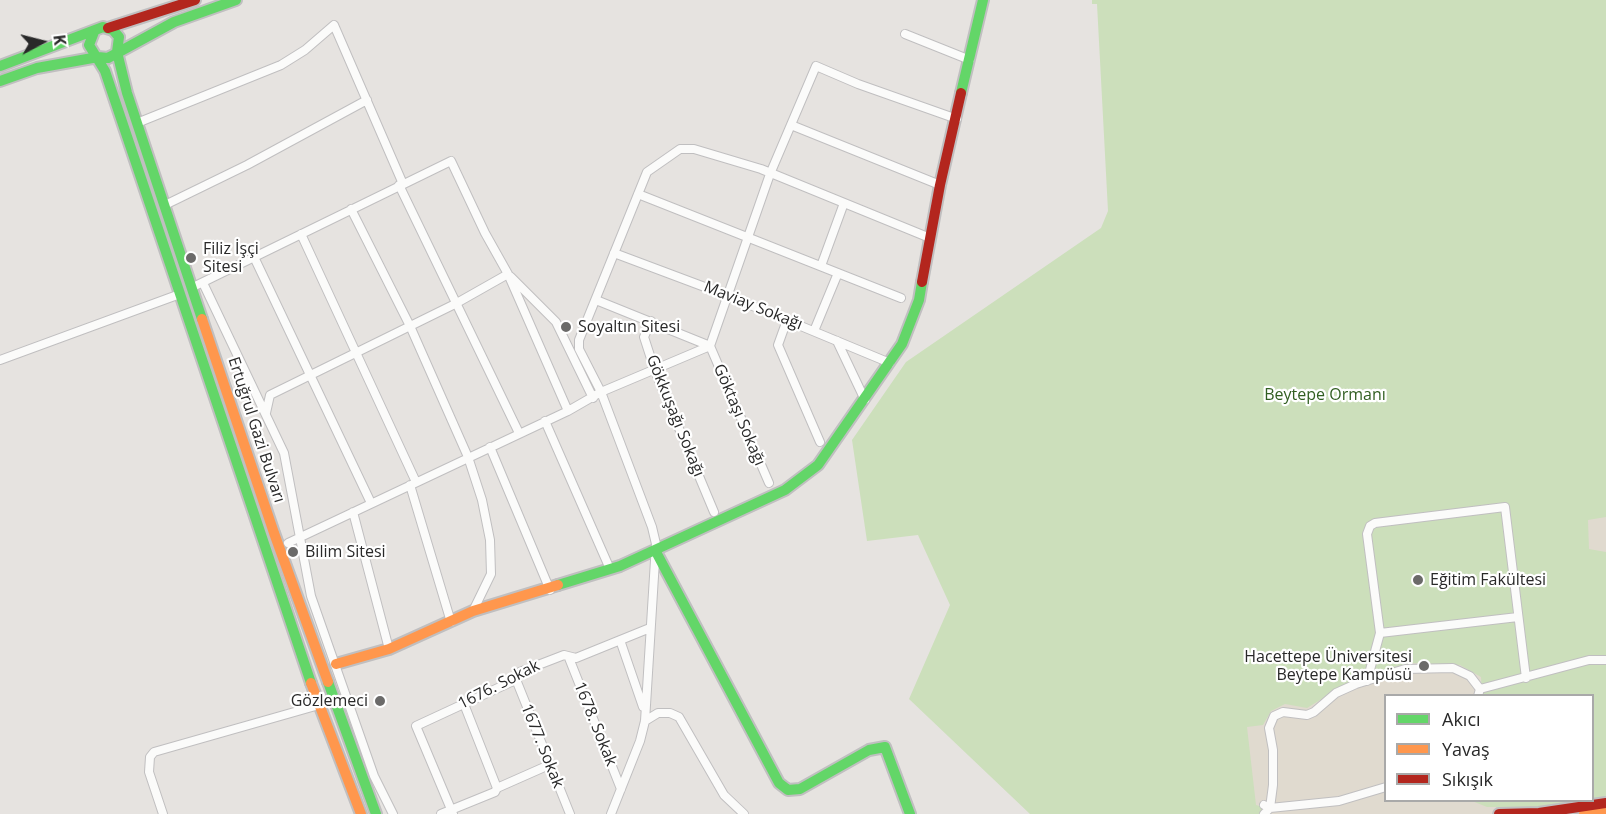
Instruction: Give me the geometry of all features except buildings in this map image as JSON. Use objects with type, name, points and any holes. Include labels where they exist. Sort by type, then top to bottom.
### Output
[{"type":"main road","points":[[0,66],[94,32],[195,0]]},
{"type":"main road","points":[[0,81],[37,68],[98,57],[108,58],[174,22],[236,0]]},
{"type":"main road","points":[[336,664],[388,649],[473,611],[550,590],[610,569],[793,485],[818,465],[902,344],[919,300],[940,185],[983,0]]},
{"type":"main road","points":[[108,28],[119,37],[117,52]]},
{"type":"main road","points":[[94,32],[89,45],[98,57]]},
{"type":"main road","name":"Ertuğrul Gazi Bulvarı","points":[[117,52],[137,123],[165,206],[198,285],[274,533],[376,814]]},
{"type":"main road","name":"Ertuğrul Gazi Bulvarı","points":[[98,57],[319,705],[361,814]]},
{"type":"main road","points":[[655,550],[779,783],[788,790],[800,789],[868,750],[885,747],[910,814]]},
{"type":"main road","points":[[1499,814],[1539,813],[1606,803]]},
{"type":"main road","points":[[1584,814],[1606,811]]},
{"type":"street","points":[[137,123],[281,65],[305,50],[334,25],[401,185],[455,304],[519,433]]},
{"type":"street","points":[[906,34],[970,60]]},
{"type":"street","points":[[288,543],[568,411],[601,392],[710,346],[770,174],[816,66],[858,84],[957,119]]},
{"type":"street","points":[[165,206],[247,165],[366,100]]},
{"type":"street","points":[[791,125],[940,185]]},
{"type":"street","points":[[611,814],[640,741],[645,717],[655,550],[652,527],[601,392],[579,349],[579,340],[646,172],[680,149],[694,149],[761,169],[930,238]]},
{"type":"street","points":[[393,814],[374,776],[311,596],[284,453],[266,413],[198,285],[451,160],[485,233],[508,274],[568,411]]},
{"type":"street","points":[[638,194],[901,298]]},
{"type":"street","points":[[821,266],[844,202]]},
{"type":"street","points":[[351,208],[410,326],[468,457],[482,500],[490,540],[491,574],[473,611]]},
{"type":"street","points":[[301,234],[413,484],[451,622]]},
{"type":"street","name":"Maviay Sokağı","points":[[614,253],[726,295],[890,363]]},
{"type":"street","points":[[254,257],[371,503]]},
{"type":"street","points":[[814,331],[838,273]]},
{"type":"street","points":[[266,413],[270,395],[455,304],[508,274]]},
{"type":"street","points":[[508,274],[556,322],[593,398]]},
{"type":"street","points":[[0,360],[180,294]]},
{"type":"street","points":[[596,300],[710,346]]},
{"type":"street","points":[[787,320],[778,345],[820,442]]},
{"type":"street","name":"Gökkuşağı Sokağı","points":[[651,321],[644,338],[655,371],[714,512]]},
{"type":"street","points":[[837,341],[865,400]]},
{"type":"street","name":"Göktaşı Sokağı","points":[[710,346],[769,483]]},
{"type":"street","points":[[545,421],[610,569]]},
{"type":"street","points":[[490,447],[550,590]]},
{"type":"street","points":[[1367,681],[1380,633],[1367,534],[1370,526],[1375,523],[1505,507],[1526,678]]},
{"type":"street","points":[[353,512],[388,649]]},
{"type":"street","points":[[274,533],[288,543]]},
{"type":"street","points":[[284,562],[288,543]]},
{"type":"street","points":[[1380,633],[1518,617]]},
{"type":"street","name":"1676. Sokak","points":[[452,812],[416,726],[511,682],[520,672],[564,655],[576,658],[650,628]]},
{"type":"street","points":[[620,640],[645,717]]},
{"type":"street","name":"1678. Sokak","points":[[569,658],[621,789]]},
{"type":"street","points":[[1384,788],[1339,801],[1266,809],[1272,750],[1269,728],[1274,716],[1282,712],[1307,715],[1314,712],[1336,693],[1405,669],[1453,668],[1470,676],[1479,692],[1589,660],[1606,660]]},
{"type":"street","name":"1677. Sokak","points":[[515,677],[570,814]]},
{"type":"street","points":[[464,704],[497,788]]},
{"type":"street","points":[[163,814],[149,772],[150,757],[154,752],[319,705]]},
{"type":"street","points":[[645,717],[670,713],[679,717],[724,795],[744,814]]},
{"type":"street","points":[[441,814],[452,812],[495,792],[497,788],[549,765]]},
{"type":"shaded area","name":"Hacettepe Üniversitesi Beytepe Kampüsü","points":[[1606,480],[1606,814],[1088,814]]},
{"type":"green space","name":"Beytepe Ormanı","points":[[1092,0],[1606,0],[1606,517],[1588,520],[1589,549],[1606,552],[1606,797],[1594,799],[1594,694],[1482,694],[1481,677],[1460,665],[1411,663],[1361,675],[1307,708],[1285,704],[1271,711],[1263,725],[1247,727],[1256,805],[1263,807],[1261,814],[1030,814],[909,699],[950,605],[918,535],[867,541],[852,440],[906,362],[1101,228],[1108,211],[1097,4],[1092,4]]},
{"type":"green space","points":[[1474,802],[1574,802],[1538,807],[1487,807]]},
{"type":"traffic: fast","points":[[0,81],[37,68],[98,57],[108,58],[174,22],[236,0]]},
{"type":"traffic: fast","points":[[961,93],[983,0]]},
{"type":"traffic: fast","points":[[0,66],[103,27],[113,30],[119,37],[117,52],[127,93],[202,319]]},
{"type":"traffic: fast","points":[[94,32],[89,45],[105,71],[311,683]]},
{"type":"traffic: fast","points":[[558,585],[620,566],[785,490],[818,465],[902,344],[919,300],[922,282]]},
{"type":"traffic: fast","points":[[655,550],[779,783],[788,790],[800,789],[869,750],[885,747],[910,814]]},
{"type":"traffic: fast","points":[[328,682],[376,814]]},
{"type":"traffic: slow","points":[[202,319],[274,533],[328,682]]},
{"type":"traffic: slow","points":[[336,664],[389,649],[473,611],[558,585]]},
{"type":"traffic: slow","points":[[311,683],[361,814]]},
{"type":"traffic: slow","points":[[1584,814],[1606,811]]},
{"type":"traffic: jam","points":[[108,28],[195,0]]},
{"type":"traffic: jam","points":[[922,282],[940,185],[961,93]]},
{"type":"traffic: jam","points":[[1499,814],[1539,813],[1606,803]]},
{"type":"place","name":"Filiz İşçi Sitesi","points":[[191,258]]},
{"type":"place","name":"Soyaltın Sitesi","points":[[566,327]]},
{"type":"place","name":"Bilim Sitesi","points":[[293,552]]},
{"type":"place","name":"Eğitim Fakültesi","points":[[1418,580]]},
{"type":"place","name":"Hacettepe Üniversitesi Beytepe Kampüsü","points":[[1424,666]]},
{"type":"place","name":"Gözlemeci","points":[[380,701]]}]
